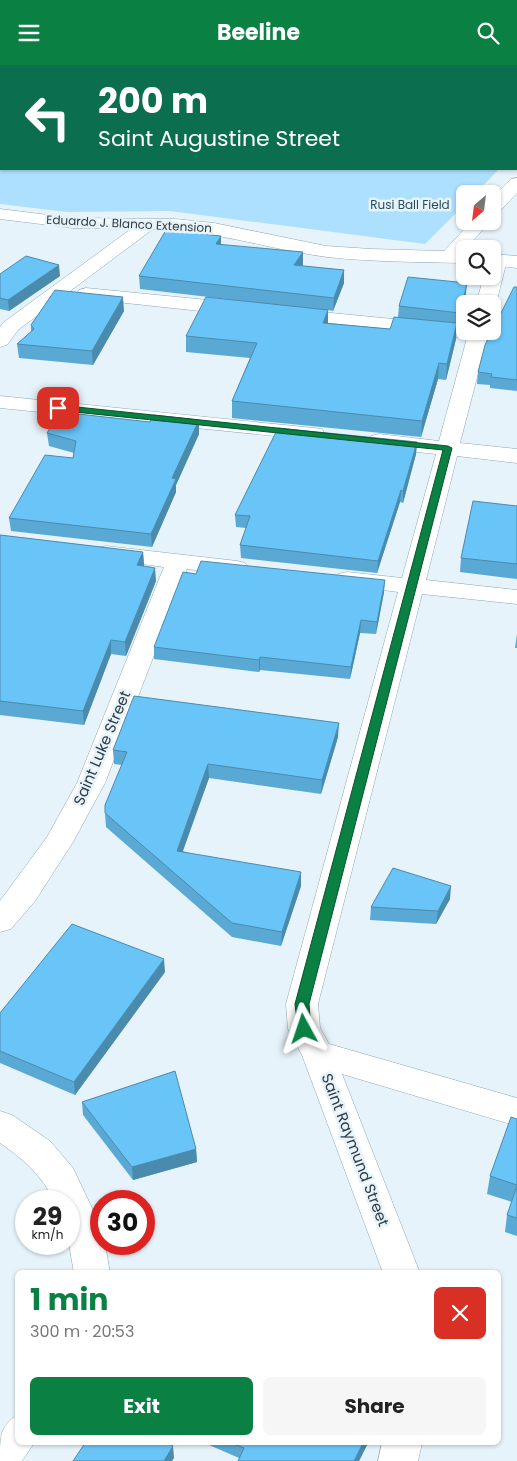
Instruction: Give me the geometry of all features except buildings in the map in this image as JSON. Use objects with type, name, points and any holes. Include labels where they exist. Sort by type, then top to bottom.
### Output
[{"type":"street","points":[[501,200],[517,183]]},
{"type":"street","name":"Eduardo J. Blanco Extension","points":[[0,214],[72,223],[149,224],[214,228],[326,251],[371,255],[456,257]]},
{"type":"street","points":[[0,341],[11,327],[56,291],[149,224]]},
{"type":"street","points":[[501,261],[517,262]]},
{"type":"street","points":[[56,291],[252,311]]},
{"type":"street","points":[[272,313],[456,330]]},
{"type":"street","name":"Saint Raymund Street","points":[[401,1270],[318,1054],[304,1029],[302,1004],[476,340]]},
{"type":"street","points":[[0,402],[331,436]]},
{"type":"street","points":[[360,439],[517,456]]},
{"type":"street","points":[[84,550],[256,570]]},
{"type":"street","name":"Saint Luke Street","points":[[0,921],[24,893],[59,842],[91,783],[178,561]]},
{"type":"street","points":[[324,577],[517,597]]},
{"type":"street","points":[[318,1054],[517,1112]]},
{"type":"street","points":[[0,1125],[38,1151],[61,1178],[84,1229],[91,1270]]},
{"type":"street","points":[[0,1459],[15,1438]]},
{"type":"street","points":[[398,1461],[402,1445]]},
{"type":"green space","name":"Rusi Ball Field","points":[[0,170],[498,170],[484,185],[456,185],[456,213],[425,244],[170,211],[67,212],[0,204]]},
{"type":"route","points":[[58,408],[448,448],[302,1004],[304,1029]]}]
